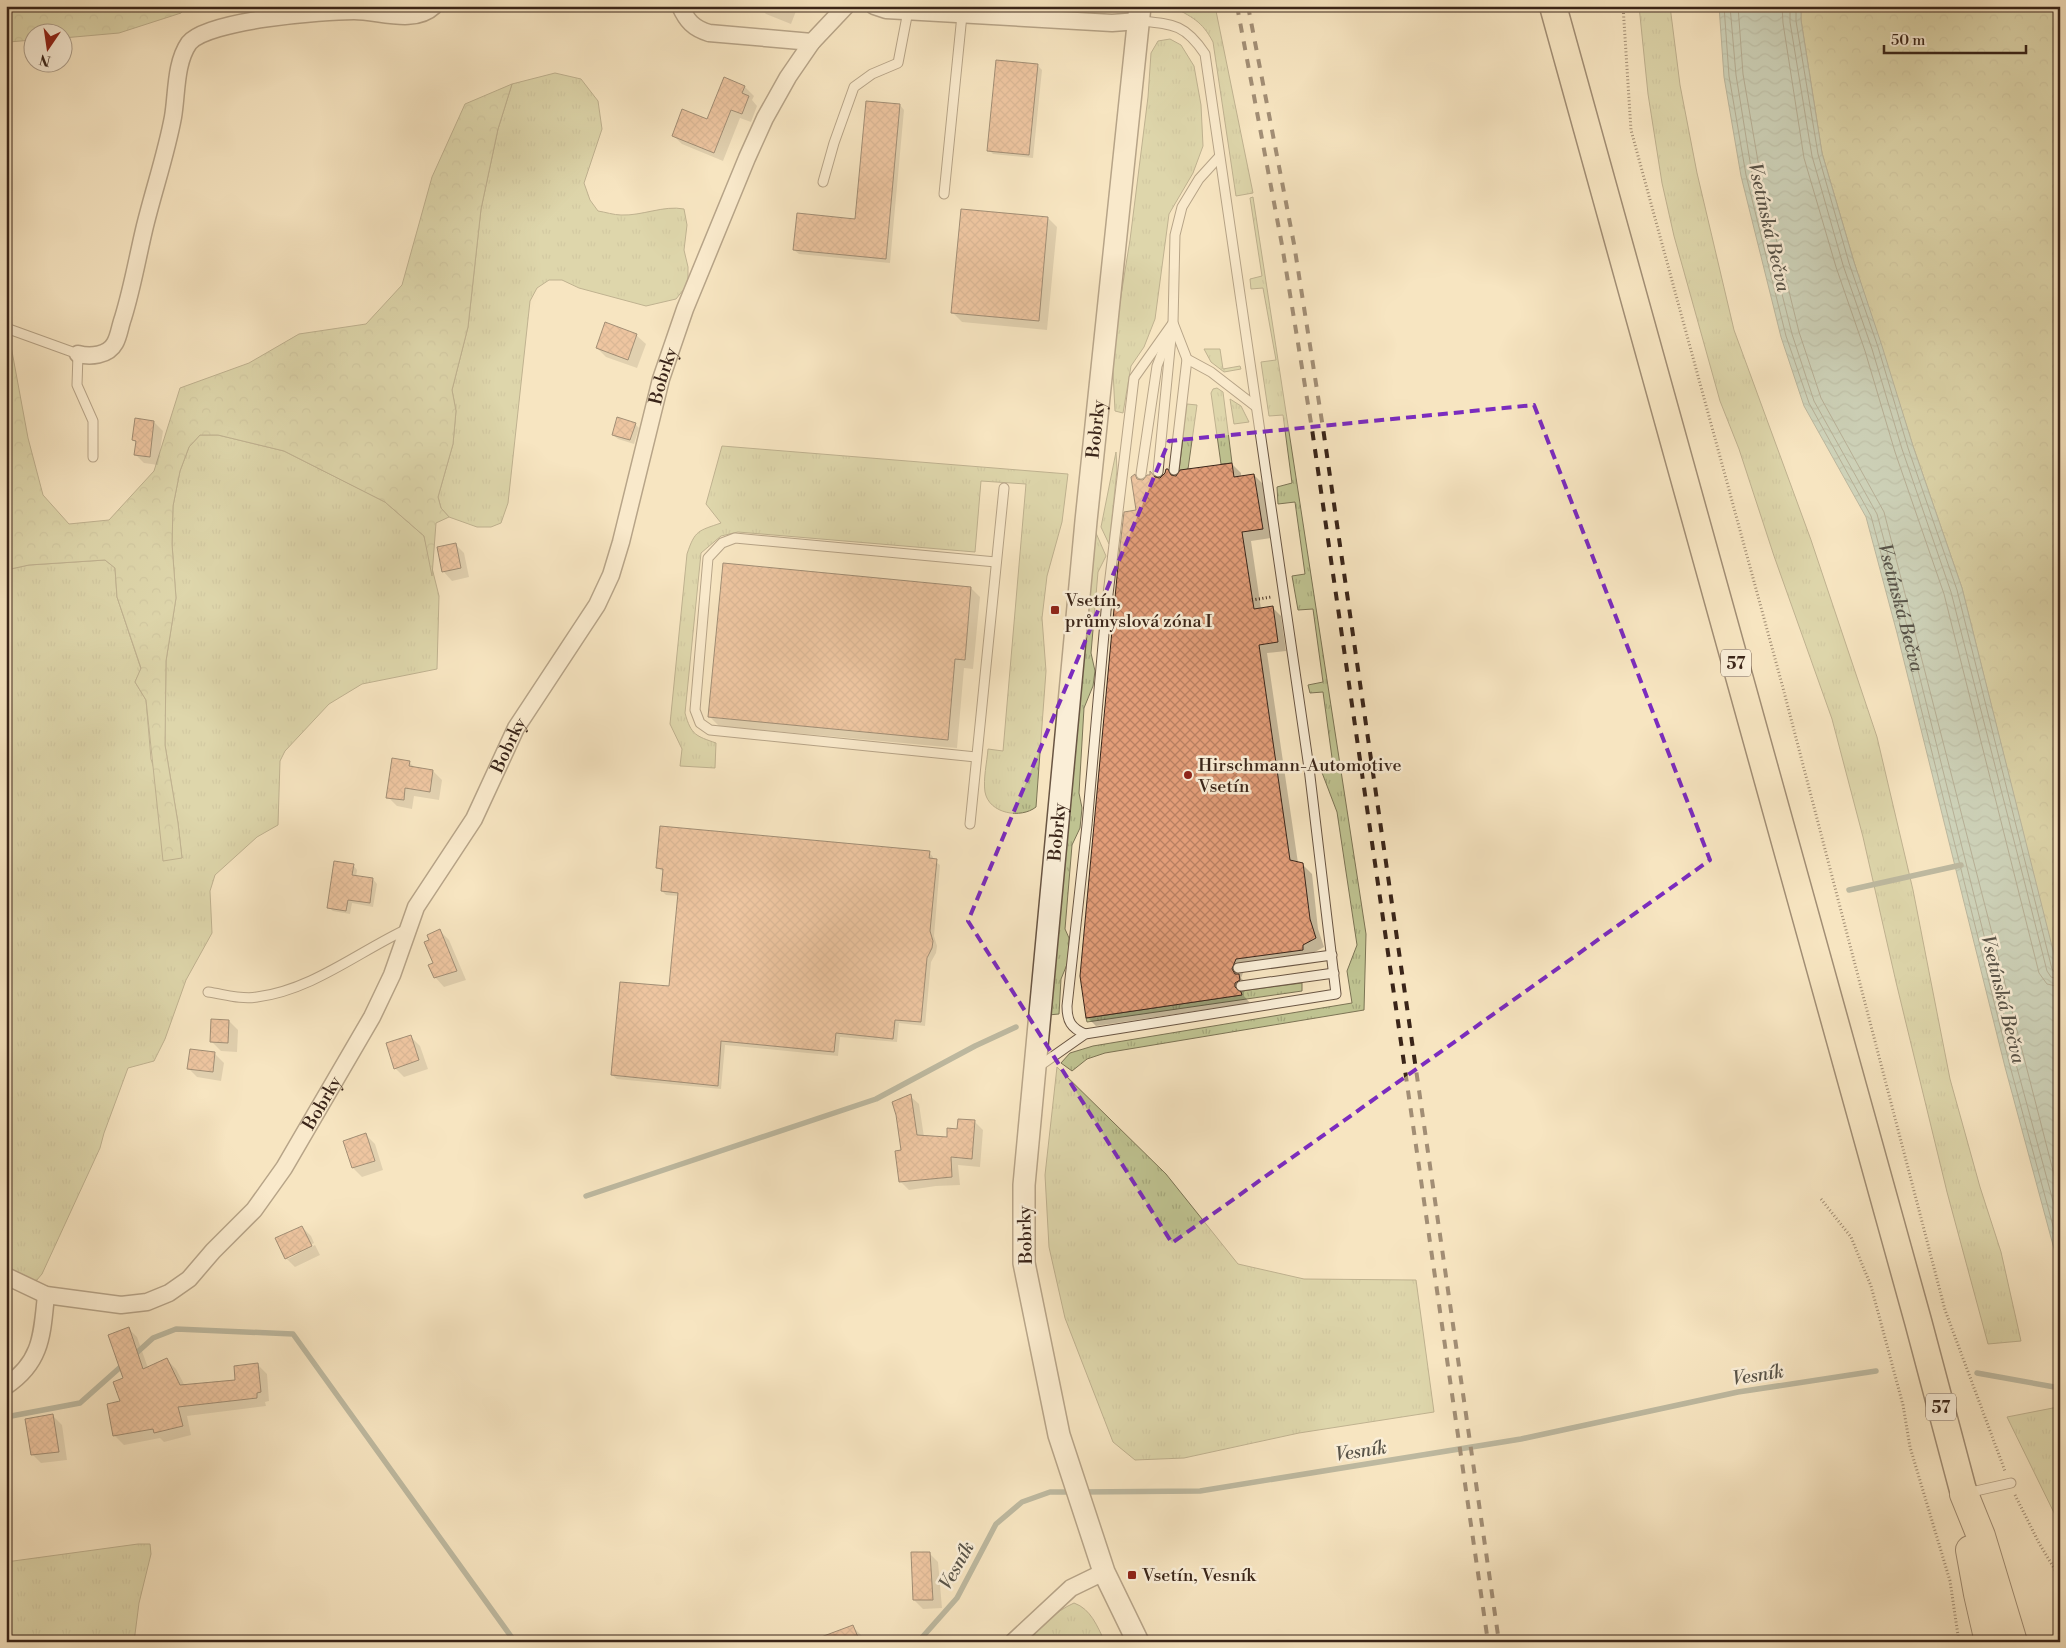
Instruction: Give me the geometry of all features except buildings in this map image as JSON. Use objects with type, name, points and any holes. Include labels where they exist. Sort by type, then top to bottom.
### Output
[{"type":"highway","name":"57","points":[[1964,1494],[1978,1594],[1989,1642]]},
{"type":"highway","name":"57","points":[[1964,1494],[1981,1536],[2013,1642]]},
{"type":"main road","name":"57","points":[[1553,6],[1908,1284],[1964,1494]]},
{"type":"street","points":[[78,354],[89,356],[105,352],[115,344],[132,290],[144,231],[173,117],[180,64],[189,43],[198,36],[218,29],[270,18],[355,11],[414,16],[428,12],[434,6]]},
{"type":"street","points":[[680,6],[686,18],[696,29],[709,33],[812,42]]},
{"type":"street","name":"Bobrky","points":[[6,1276],[46,1294],[121,1306],[146,1302],[169,1293],[189,1279],[213,1251],[254,1210],[284,1168],[372,1017],[392,975],[416,907],[474,819],[516,728],[597,606],[611,575],[621,542],[661,379],[685,308],[747,158],[765,118],[788,77],[812,42],[846,6]]},
{"type":"street","points":[[874,6],[886,10],[1112,23],[1140,14]]},
{"type":"street","name":"Bobrky","points":[[1138,1642],[1104,1572],[1060,1435],[1024,1263],[1024,1185],[1085,531],[1140,14]]},
{"type":"street","points":[[6,1386],[18,1378],[31,1363],[38,1346],[42,1328],[46,1294]]},
{"type":"street","points":[[1013,1642],[1071,1588],[1104,1572]]},
{"type":"lane","points":[[823,182],[834,143],[854,87],[872,74],[898,63],[908,11]]},
{"type":"lane","points":[[1034,1070],[1085,1034],[1336,994],[1309,768],[1205,54],[1194,38],[1171,24],[1140,14]]},
{"type":"lane","points":[[944,194],[962,15]]},
{"type":"lane","points":[[1158,472],[1173,322],[1175,235],[1182,207],[1200,179],[1219,157]]},
{"type":"lane","points":[[1173,322],[1187,359],[1174,470]]},
{"type":"lane","points":[[1141,474],[1158,366],[1173,322]]},
{"type":"lane","points":[[1085,1034],[1075,1030],[1067,1019],[1066,1006],[1087,824],[1106,611],[1134,378],[1173,322]]},
{"type":"lane","points":[[6,328],[78,354],[77,385],[93,421],[93,457]]},
{"type":"lane","points":[[1187,359],[1211,372],[1256,406]]},
{"type":"lane","points":[[970,824],[1004,488]]},
{"type":"lane","points":[[976,757],[710,730],[700,723],[696,710],[708,558],[722,543],[735,538],[996,562]]},
{"type":"lane","points":[[208,992],[255,998],[281,993],[304,984],[382,940],[407,929]]},
{"type":"lane","points":[[1238,968],[1332,955]]},
{"type":"lane","points":[[1241,986],[1334,973]]},
{"type":"lane","points":[[1964,1494],[2010,1484]]},
{"type":"path","points":[[1623,6],[1631,130],[1783,688],[1945,1310],[2010,1484],[2020,1506],[2060,1578]]},
{"type":"path","points":[[1252,600],[1283,594]]},
{"type":"path","points":[[1821,1199],[1851,1237],[1871,1286],[1903,1405],[1910,1447],[1950,1581],[1959,1642]]},
{"type":"highlighted area","points":[[1534,405],[1710,860],[1172,1243],[968,921],[1169,441]]},
{"type":"green space","points":[[6,6],[188,6],[181,13],[119,33],[72,37],[72,22],[22,22],[22,41],[9,42],[6,60]]},
{"type":"green space","points":[[1171,6],[1215,6],[1253,193],[1236,196],[1213,42],[1205,29],[1196,20]]},
{"type":"green space","points":[[1639,6],[1670,6],[1680,85],[1697,173],[1734,330],[1811,540],[1877,737],[1913,890],[1950,1079],[1980,1187],[2001,1252],[2021,1341],[1988,1344],[1947,1192],[1863,837],[1832,719],[1774,556],[1739,449],[1720,401],[1674,236],[1662,183],[1648,94]]},
{"type":"green space","points":[[1801,6],[2060,6],[2060,981],[1962,588],[1913,446],[1854,262],[1822,153],[1801,20]]},
{"type":"green space","points":[[1170,39],[1181,45],[1194,66],[1201,105],[1203,146],[1193,173],[1169,214],[1155,319],[1144,347],[1131,366],[1123,413],[1115,411],[1112,351],[1130,240],[1148,97],[1151,53],[1158,41]]},
{"type":"green space","points":[[555,73],[581,79],[598,101],[602,129],[584,183],[590,200],[598,211],[618,215],[637,214],[669,208],[684,209],[687,225],[684,250],[688,267],[688,284],[676,299],[646,306],[579,288],[562,280],[549,280],[537,288],[530,301],[508,503],[501,523],[491,527],[477,527],[449,517],[441,508],[438,497],[453,444],[456,411],[452,390],[468,327],[481,209],[498,129],[512,84]]},
{"type":"green space","points":[[512,84],[498,129],[481,209],[468,327],[452,390],[456,411],[453,444],[438,497],[441,508],[449,517],[436,523],[432,576],[424,536],[385,502],[284,451],[218,435],[200,435],[189,447],[180,471],[173,506],[172,544],[176,598],[166,661],[165,745],[182,858],[163,861],[146,700],[135,682],[141,668],[117,597],[115,568],[105,560],[29,565],[6,570],[6,345],[11,346],[28,438],[43,495],[69,524],[109,520],[154,471],[180,388],[249,363],[299,334],[366,324],[402,285],[432,177],[465,104]]},
{"type":"green space","points":[[1253,197],[1366,934],[1364,1010],[1105,1053],[1087,1059],[1072,1071],[1061,1063],[1070,1053],[1093,1046],[1352,1003],[1347,971],[1357,945],[1337,812],[1321,770],[1333,765],[1323,692],[1310,693],[1308,685],[1323,682],[1313,609],[1298,610],[1292,576],[1305,574],[1295,502],[1278,504],[1277,487],[1292,483],[1283,415],[1269,416],[1261,362],[1276,360],[1263,288],[1251,289],[1250,279],[1262,276],[1250,198]]},
{"type":"green space","points":[[1204,349],[1220,349],[1223,369],[1240,366],[1241,369],[1224,372],[1211,362]]},
{"type":"green space","points":[[1217,388],[1223,392],[1232,463],[1221,464],[1211,393],[1213,389]]},
{"type":"green space","points":[[1230,399],[1241,406],[1249,422],[1234,424]]},
{"type":"green space","points":[[1187,404],[1197,405],[1188,469],[1179,471]]},
{"type":"green space","points":[[200,435],[218,435],[284,451],[385,502],[424,536],[439,596],[437,669],[362,684],[329,704],[285,751],[280,761],[278,825],[257,837],[215,875],[210,891],[212,933],[186,980],[165,1039],[154,1061],[128,1068],[100,1148],[42,1274],[36,1281],[29,1281],[6,1267],[6,570],[29,565],[105,560],[115,568],[117,597],[141,669],[135,682],[146,700],[151,759],[182,858],[165,745],[166,661],[176,598],[172,544],[173,506],[180,471],[189,447]]},
{"type":"green space","points":[[722,446],[1068,474],[1062,522],[1047,576],[1042,618],[1046,671],[1036,807],[1022,813],[999,810],[988,799],[985,792],[988,749],[1003,751],[1026,484],[981,481],[975,552],[738,532],[721,536],[701,553],[685,713],[695,734],[716,743],[715,768],[680,766],[682,749],[670,724],[687,554],[692,540],[698,533],[721,523],[706,504]]},
{"type":"green space","points":[[1116,452],[1117,470],[1109,544],[1101,527]]},
{"type":"green space","points":[[1096,533],[1106,556],[1098,572],[1091,653],[1095,671],[1093,686],[1084,708],[1079,793],[1082,808],[1080,828],[1072,845],[1065,929],[1069,938],[1068,962],[1061,979],[1059,1014],[1048,1015]]},
{"type":"green space","points":[[1302,983],[1302,991],[1087,1022],[1086,1018],[1241,995],[1241,991]]},
{"type":"green space","points":[[1057,1067],[1166,1174],[1238,1264],[1304,1279],[1416,1280],[1434,1412],[1299,1433],[1184,1458],[1135,1460],[1113,1442],[1065,1318],[1049,1247],[1045,1175]]},
{"type":"green space","points":[[2058,1407],[2060,1413],[2060,1525],[2007,1417]]},
{"type":"green space","points":[[150,1544],[151,1554],[139,1603],[134,1642],[6,1642],[6,1562]]},
{"type":"green space","points":[[1074,1603],[1085,1609],[1089,1614],[1105,1642],[1024,1642],[1054,1615]]},
{"type":"water","name":"Vsetínská Bečva","points":[[1719,6],[1801,6],[1801,20],[1822,153],[1854,262],[1913,446],[1962,588],[2060,978],[2060,1271],[2005,1067],[1897,633],[1866,517],[1804,406],[1781,337],[1741,176],[1724,77]]},
{"type":"waterway","points":[[1849,890],[1961,865]]},
{"type":"waterway","points":[[586,1196],[876,1099],[975,1046],[1016,1027]]},
{"type":"waterway","points":[[132,1357],[153,1338],[176,1329],[293,1334],[515,1642]]},
{"type":"waterway","points":[[6,1417],[80,1403],[125,1363]]},
{"type":"waterway","name":"Vesník","points":[[1081,1492],[1200,1491],[1521,1439],[1738,1392],[1876,1371]]},
{"type":"waterway","name":"Vesník","points":[[1977,1373],[2060,1388]]},
{"type":"waterway","name":"Vesník","points":[[918,1642],[957,1598],[996,1524],[1022,1502],[1050,1492],[1072,1492]]},
{"type":"railway","points":[[1237,6],[1282,245],[1312,429],[1488,1642]]},
{"type":"railway","points":[[1248,6],[1294,244],[1323,428],[1499,1642]]},
{"type":"place","name":"Vsetín, průmyslová zóna I","points":[[1055,610]]},
{"type":"place","name":"Hirschmann-Automotive Vsetín","points":[[1188,775]]},
{"type":"place","name":"Vsetín, Vesník","points":[[1132,1575]]}]
